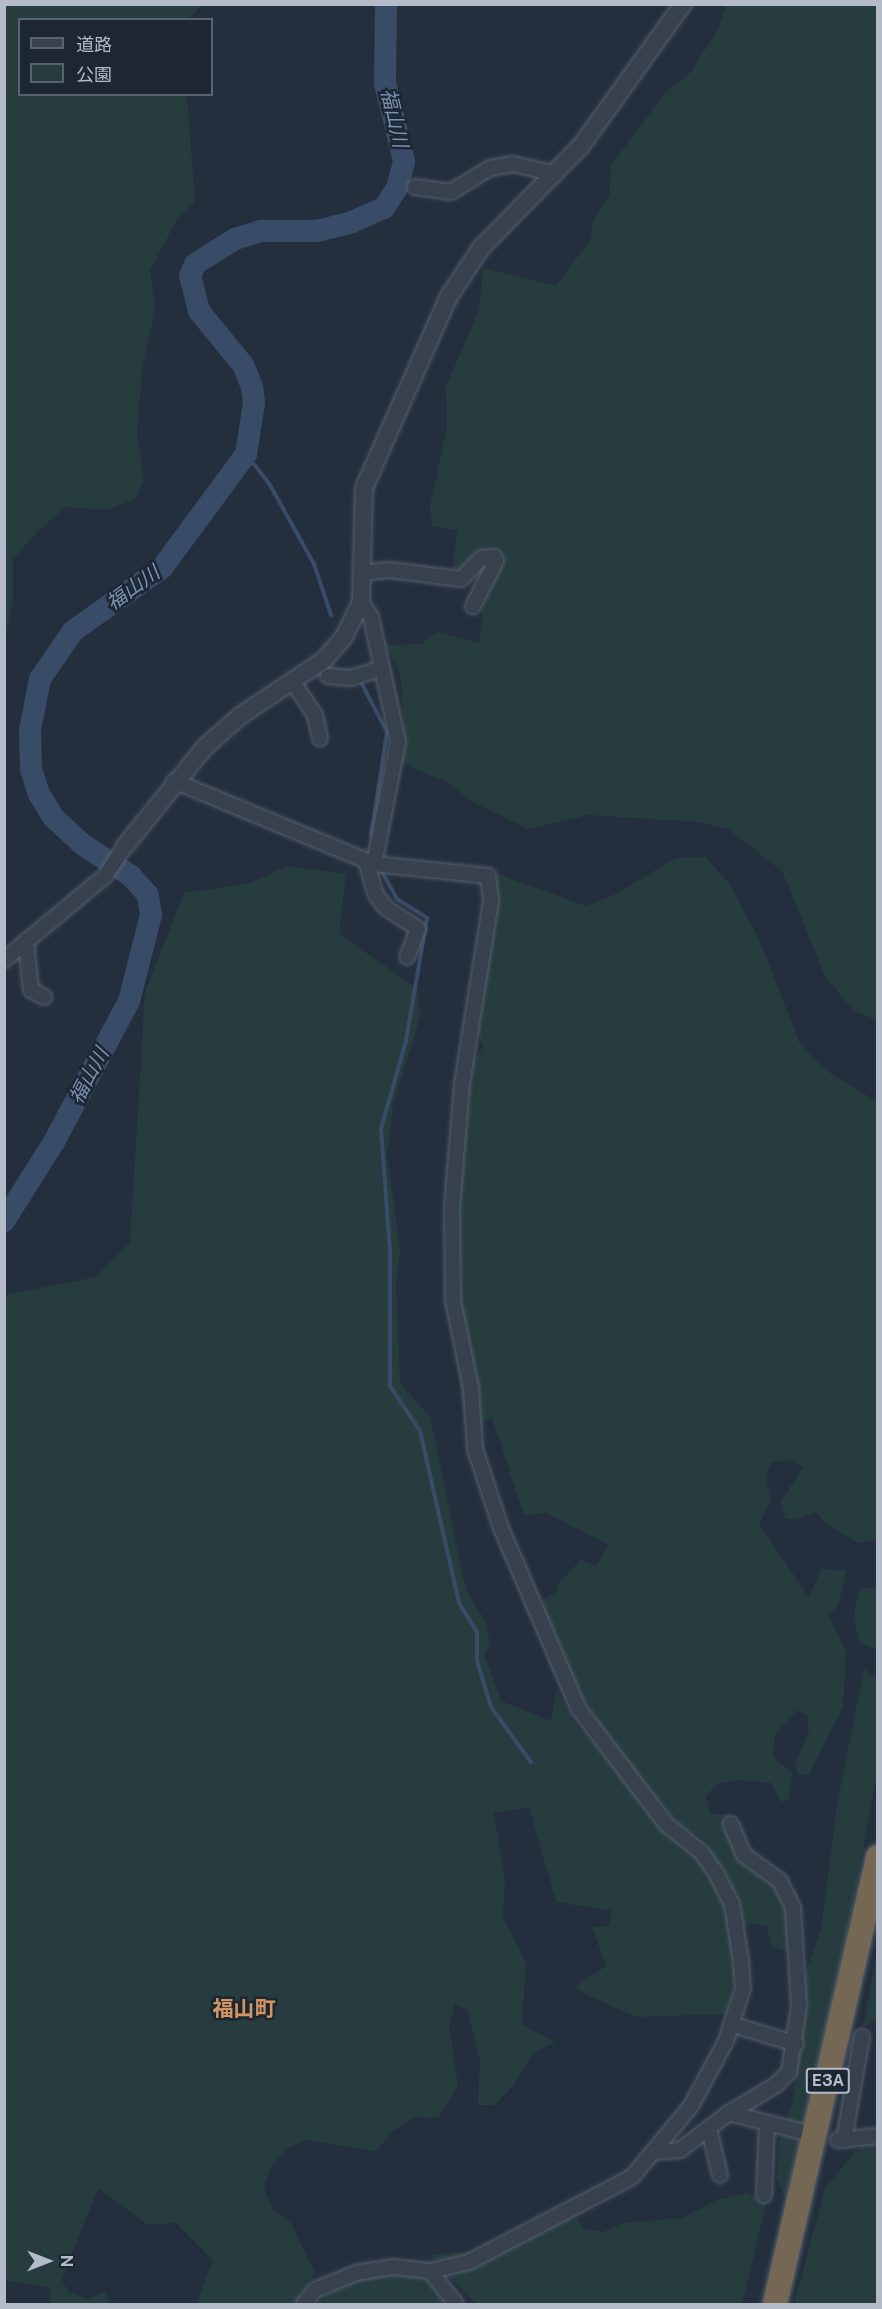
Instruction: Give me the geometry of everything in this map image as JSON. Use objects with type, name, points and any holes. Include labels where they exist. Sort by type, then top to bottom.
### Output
[{"type":"highway","name":"E3A","points":[[775,2304],[878,1857]]},
{"type":"street","points":[[4,960],[105,875],[174,781],[240,716],[324,660],[344,636],[361,602],[363,488],[448,298],[481,248],[556,174],[683,4]]},
{"type":"street","points":[[415,187],[451,192],[490,168],[513,164],[556,174]]},
{"type":"street","points":[[361,573],[389,570],[461,579],[482,558],[494,557],[496,561],[473,606]]},
{"type":"street","points":[[361,602],[371,617],[398,742],[370,862],[376,895],[386,908],[418,929],[407,957]]},
{"type":"street","points":[[328,676],[351,678],[382,668]]},
{"type":"street","points":[[292,681],[315,715],[320,738]]},
{"type":"street","points":[[174,781],[370,862],[488,876],[491,901],[462,1084],[452,1209],[453,1301],[471,1388],[475,1449],[501,1528],[578,1708],[666,1824],[701,1852],[732,1904],[743,1988],[731,2024],[691,2106],[654,2152],[621,2184],[469,2262],[430,2271],[393,2267],[356,2273],[315,2290],[304,2304]]},
{"type":"street","points":[[26,941],[31,990],[44,997]]},
{"type":"street","points":[[654,2152],[680,2150],[729,2113],[776,2085],[789,2072],[796,2044],[794,1907],[780,1881],[744,1855],[731,1824]]},
{"type":"street","points":[[731,2024],[796,2044]]},
{"type":"street","points":[[862,2037],[841,2140],[878,2136]]},
{"type":"street","points":[[729,2113],[807,2133]]},
{"type":"street","points":[[764,2195],[766,2123]]},
{"type":"street","points":[[709,2129],[720,2175]]},
{"type":"street","points":[[430,2271],[456,2304]]},
{"type":"green space","points":[[5,4],[202,5],[189,18],[18,18],[18,96],[187,96],[195,201],[176,221],[150,271],[155,308],[142,371],[137,434],[144,479],[136,499],[107,510],[65,507],[33,536],[13,560],[13,601],[5,640]]},
{"type":"green space","points":[[726,5],[877,5],[877,1020],[854,1011],[825,976],[782,871],[728,829],[699,822],[588,815],[528,829],[475,803],[447,782],[399,762],[404,723],[400,673],[385,645],[421,644],[437,632],[479,643],[487,572],[453,568],[457,530],[432,526],[430,506],[447,427],[446,387],[479,309],[483,268],[556,286],[591,239],[593,220],[609,196],[611,165],[666,92],[690,73],[719,28]]},
{"type":"green space","points":[[705,857],[729,883],[759,939],[800,1044],[824,1069],[877,1102],[877,1539],[859,1543],[829,1526],[815,1512],[795,1520],[785,1518],[781,1501],[803,1467],[788,1460],[771,1463],[766,1476],[771,1501],[759,1524],[809,1597],[821,1569],[846,1571],[839,1603],[829,1616],[846,1651],[843,1707],[809,1774],[799,1775],[795,1763],[809,1731],[807,1716],[797,1710],[775,1735],[773,1757],[792,1773],[789,1800],[781,1802],[771,1783],[740,1780],[717,1784],[706,1796],[710,1814],[727,1814],[732,1843],[798,1893],[795,1955],[771,1946],[767,1926],[752,1923],[744,1929],[722,1873],[701,1837],[680,1825],[632,1772],[585,1702],[560,1678],[542,1600],[556,1592],[557,1585],[581,1560],[596,1566],[609,1545],[547,1513],[524,1515],[492,1418],[465,1429],[454,1340],[447,1204],[462,1056],[476,1059],[483,1046],[473,1023],[498,874],[586,906],[614,895],[676,858]]},
{"type":"green space","points":[[287,866],[346,874],[339,934],[418,989],[420,1017],[393,1104],[387,1155],[400,1250],[396,1281],[400,1383],[430,1417],[466,1590],[486,1622],[490,1644],[484,1655],[501,1701],[551,1721],[556,1690],[576,1724],[647,1804],[682,1836],[723,1892],[740,1953],[726,2014],[637,2017],[589,1996],[575,1987],[606,1966],[592,1927],[608,1926],[612,1911],[556,1902],[529,1807],[494,1813],[505,1880],[503,1917],[526,1963],[522,2025],[555,2042],[533,2053],[514,2085],[494,2105],[478,2105],[480,2061],[467,2009],[455,2004],[449,2025],[458,2086],[438,2118],[415,2117],[392,2132],[376,2151],[305,2140],[287,2149],[272,2164],[264,2187],[272,2208],[291,2223],[315,2273],[295,2304],[197,2304],[213,2260],[176,2223],[148,2225],[98,2188],[62,2280],[68,2292],[87,2299],[106,2291],[109,2304],[51,2304],[50,2287],[5,2281],[4,1295],[96,1277],[130,1243],[145,992],[184,893],[251,883]]},
{"type":"green space","points":[[877,1581],[877,1649],[859,1643],[854,1615],[859,1589],[874,1588]]},
{"type":"green space","points":[[864,1669],[877,1679],[877,1775],[835,1999],[787,2204],[777,2178],[778,2146],[793,2100],[806,1972],[821,1929],[837,1805]]},
{"type":"green space","points":[[877,1953],[877,2020],[863,2027]]},
{"type":"green space","points":[[877,2131],[877,2304],[794,2304],[825,2188],[868,2136]]},
{"type":"green space","points":[[746,2193],[767,2201],[742,2304],[476,2304],[429,2255],[470,2251],[573,2211],[584,2229],[603,2232],[623,2223],[682,2218],[717,2200]]},
{"type":"green space","points":[[413,2260],[427,2282],[462,2298],[464,2304],[316,2304],[369,2263]]},
{"type":"waterway","name":"福山川","points":[[4,1221],[54,1142],[129,1001],[151,915],[148,895],[131,876],[82,844],[53,817],[39,794],[31,770],[30,730],[40,679],[73,631],[162,568],[246,454],[254,403],[252,387],[243,365],[199,311],[190,276],[195,264],[235,239],[262,231],[317,231],[352,222],[384,208],[397,188],[404,161],[385,83],[386,4]]},
{"type":"waterway","points":[[246,454],[270,485],[314,564],[331,615]]},
{"type":"waterway","points":[[362,684],[387,732],[371,836]]},
{"type":"waterway","points":[[381,870],[397,899],[427,918],[406,1041],[381,1129],[390,1252],[390,1386],[420,1431],[459,1603],[477,1632],[477,1661],[491,1707],[531,1762]]},
{"type":"district","name":"福山町","points":[[244,2009]]}]
